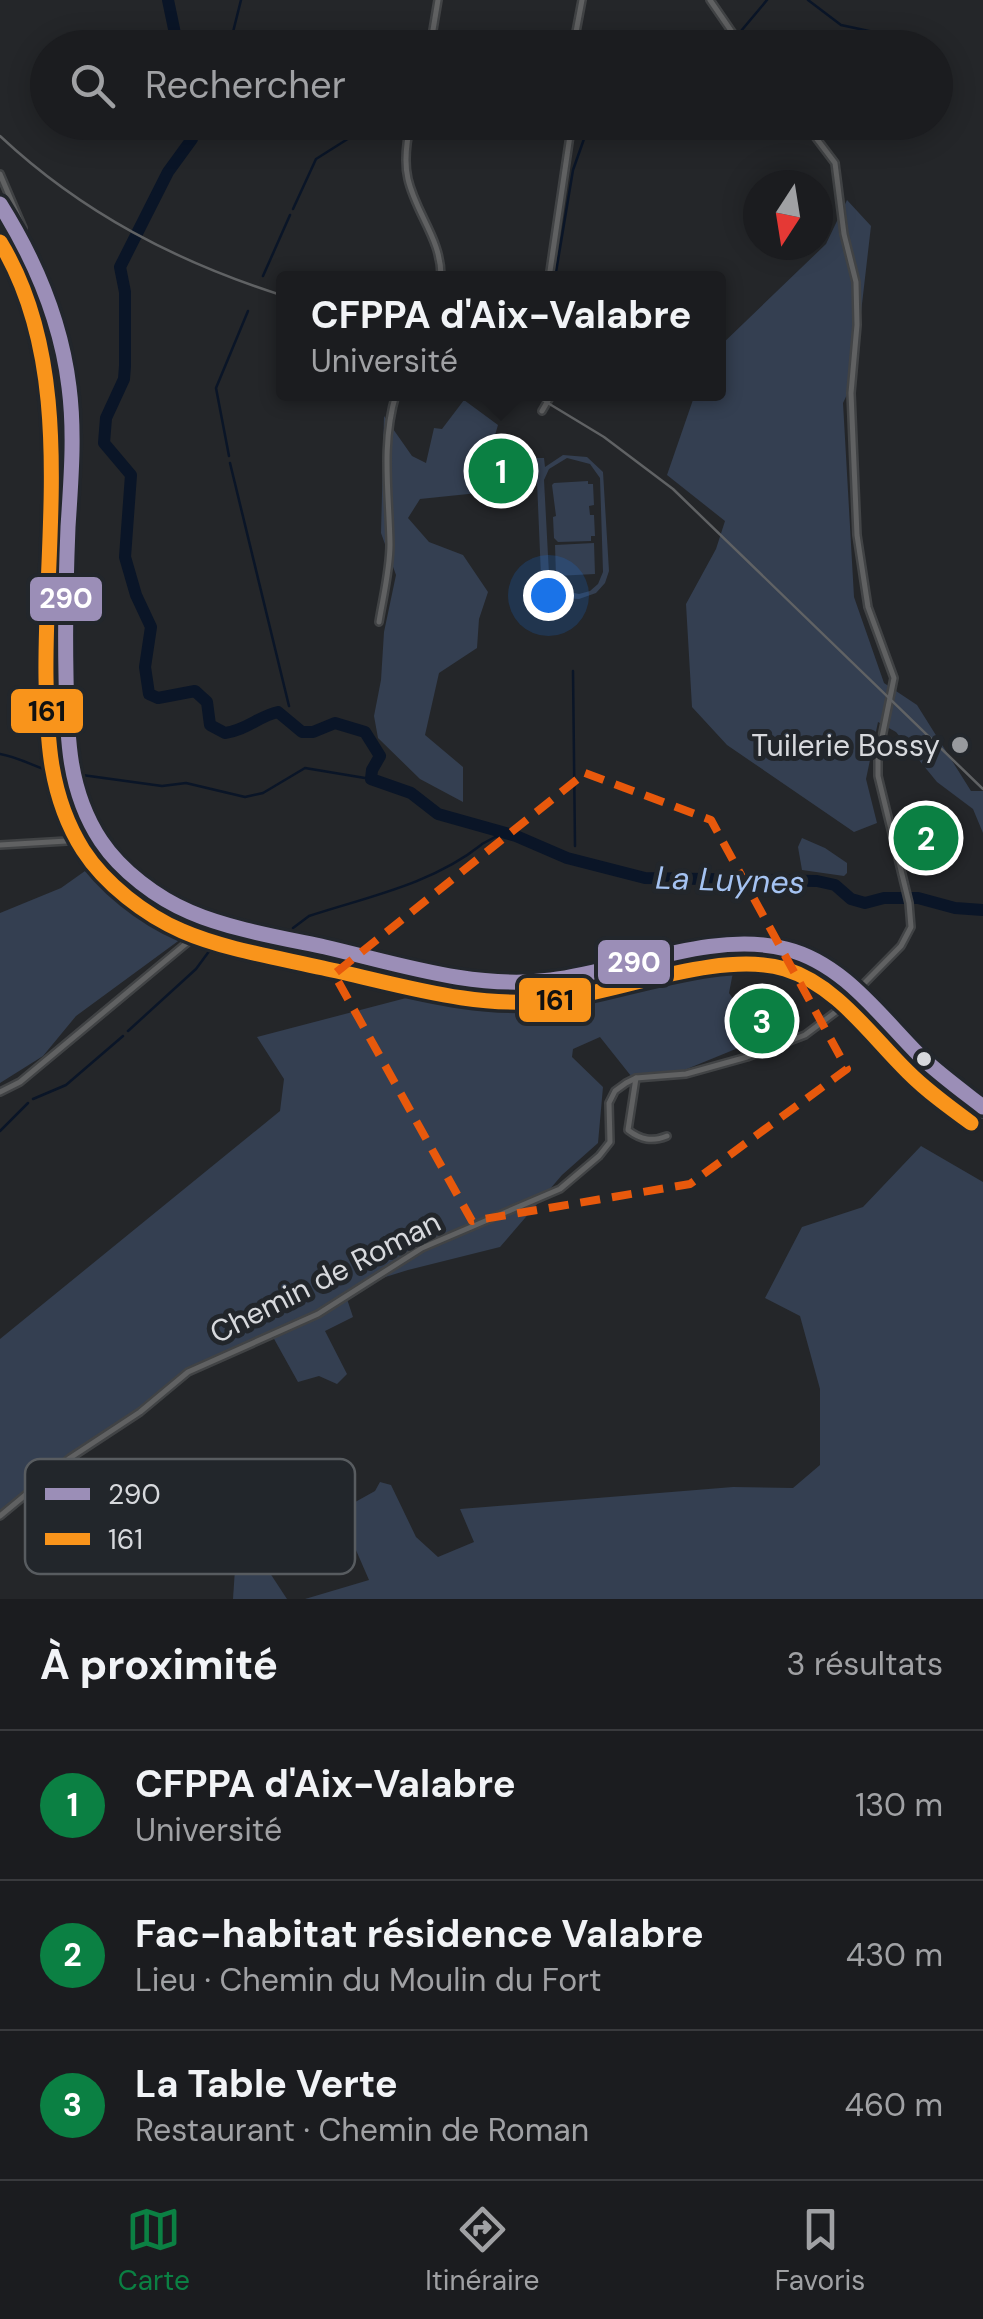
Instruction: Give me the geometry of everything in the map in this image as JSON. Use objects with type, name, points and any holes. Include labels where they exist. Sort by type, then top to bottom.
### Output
[{"type":"main road","points":[[0,206],[46,290],[68,385],[72,451],[64,615],[66,742],[74,781],[100,839],[130,873],[174,905],[210,920],[407,966],[495,982],[554,980],[744,944],[780,948],[816,961],[983,1110]]},
{"type":"street","points":[[433,30],[438,0]]},
{"type":"street","points":[[576,30],[582,0]]},
{"type":"street","points":[[710,0],[730,30]]},
{"type":"street","points":[[410,140],[409,182],[433,235],[441,271]]},
{"type":"street","points":[[550,271],[569,140]]},
{"type":"street","points":[[667,1136],[643,1139],[628,1130],[636,1078],[686,1074],[805,1035],[855,994],[906,940],[911,926],[910,902],[878,776],[878,757],[894,678],[868,607],[857,534],[851,392],[856,282],[844,234],[835,163],[818,140]]},
{"type":"street","points":[[0,174],[23,228]]},
{"type":"street","points":[[378,622],[390,546],[385,466],[394,401]]},
{"type":"street","points":[[542,411],[548,401]]},
{"type":"street","points":[[0,844],[100,839]]},
{"type":"street","points":[[0,1092],[20,1082],[108,1011],[210,920]]},
{"type":"street","name":"Chemin de Roman","points":[[69,1459],[140,1412],[188,1372],[318,1314],[422,1248],[560,1189],[610,1142],[608,1110],[612,1097],[615,1090],[636,1078]]},
{"type":"street","name":"Chemin de Roman","points":[[0,1516],[25,1495]]},
{"type":"highlighted area","points":[[585,773],[711,820],[847,1069],[690,1184],[472,1221],[334,974]]},
{"type":"shaded area","points":[[847,200],[871,226],[853,382],[843,403],[854,597],[884,683],[917,705],[971,791],[983,791],[983,833],[973,809],[937,782],[896,732],[878,722],[866,779],[877,823],[854,832],[727,745],[692,707],[686,604],[716,549],[725,521],[667,475],[693,401],[726,401],[726,340],[809,260],[833,260],[833,229]]},
{"type":"shaded area","points":[[463,401],[498,425],[478,493],[420,499],[408,518],[429,542],[463,555],[488,592],[479,619],[477,648],[439,673],[425,735],[463,767],[463,802],[420,779],[378,738],[374,716],[384,632],[396,575],[381,533],[384,416],[412,456],[426,463],[434,428],[442,429]]},
{"type":"shaded area","points":[[563,455],[587,457],[603,472],[609,571],[596,593],[579,599],[565,598],[550,589],[550,600],[542,600],[536,458],[544,458],[545,467]],"holes":[[[567,458],[590,464],[600,478],[603,572],[598,584],[579,594],[560,590],[549,574],[544,480],[549,469]]]},
{"type":"shaded area","points":[[588,481],[593,484],[594,505],[589,506],[590,515],[594,515],[595,536],[591,536],[591,541],[558,542],[554,538],[552,485]]},
{"type":"shaded area","points":[[594,543],[595,574],[556,576],[555,545]]},
{"type":"shaded area","points":[[802,838],[847,863],[847,873],[844,876],[802,870],[798,847]]},
{"type":"shaded area","points":[[85,871],[139,906],[200,925],[76,1016],[43,1056],[0,1083],[0,913],[61,888]]},
{"type":"shaded area","points":[[735,962],[729,993],[750,1024],[743,1046],[682,1071],[631,1076],[600,1037],[573,1049],[572,1057],[603,1087],[598,1143],[562,1175],[500,1247],[366,1283],[346,1296],[353,1317],[325,1331],[347,1374],[337,1384],[319,1376],[298,1382],[273,1337],[243,1346],[188,1372],[140,1412],[69,1459],[25,1459],[25,1495],[0,1516],[0,1339],[280,1111],[284,1079],[257,1037],[452,986],[504,992]]},
{"type":"shaded area","points":[[921,1146],[983,1182],[983,1599],[305,1599],[369,1580],[355,1548],[355,1502],[375,1491],[380,1482],[391,1485],[416,1537],[438,1557],[474,1542],[460,1509],[733,1487],[793,1488],[820,1465],[820,1389],[800,1316],[765,1298],[802,1227],[863,1207]]},
{"type":"shaded area","points":[[235,1574],[271,1574],[287,1599],[233,1599]]},
{"type":"waterway","points":[[168,0],[174,30]]},
{"type":"waterway","points":[[234,30],[241,0]]},
{"type":"waterway","points":[[742,30],[767,0]]},
{"type":"waterway","points":[[808,0],[841,25],[864,30]]},
{"type":"waterway","name":"La Luynes","points":[[191,140],[168,172],[120,267],[125,292],[124,379],[106,418],[104,443],[131,475],[125,557],[151,627],[145,667],[149,694],[158,698],[195,691],[207,702],[210,725],[225,733],[278,712],[302,732],[335,723],[365,732],[380,756],[371,779],[411,793],[438,814],[516,836],[567,858],[645,878],[817,881],[835,885],[851,899],[865,903],[884,898],[918,898],[955,908],[983,910]]},
{"type":"waterway","points":[[293,209],[316,159],[346,140]]},
{"type":"waterway","points":[[556,271],[573,170],[584,140]]},
{"type":"waterway","points":[[263,276],[290,215]]},
{"type":"waterway","points":[[229,456],[216,388],[248,311]]},
{"type":"waterway","points":[[230,463],[289,706]]},
{"type":"waterway","points":[[573,671],[575,846]]},
{"type":"waterway","points":[[293,720],[295,728]]},
{"type":"waterway","points":[[0,754],[63,774]]},
{"type":"waterway","points":[[82,775],[162,786],[186,783],[245,797],[263,793],[305,768],[371,779]]},
{"type":"waterway","points":[[482,844],[495,837],[516,836]]},
{"type":"waterway","points":[[293,928],[309,916],[420,880],[481,845]]},
{"type":"waterway","points":[[128,1031],[196,969],[221,935]]},
{"type":"waterway","points":[[33,1099],[66,1085],[123,1036]]},
{"type":"waterway","points":[[0,1131],[28,1103]]},
{"type":"railway","points":[[0,136],[64,189],[133,232],[206,267],[276,293]]},
{"type":"railway","points":[[545,401],[604,437],[673,489],[983,789]]},
{"type":"transit line","name":"290","points":[[0,204],[45,291],[60,338],[69,387],[72,457],[66,638],[71,761],[90,822],[109,852],[129,873],[178,906],[205,918],[409,968],[466,978],[551,980],[699,948],[758,945],[786,949],[843,978],[927,1062],[983,1107]]},
{"type":"transit line","name":"161","points":[[0,242],[24,291],[39,343],[48,398],[51,511],[46,678],[52,767],[72,830],[92,863],[114,886],[168,924],[215,943],[466,998],[554,1000],[701,968],[759,965],[785,969],[837,999],[915,1079],[971,1123]]},
{"type":"place","name":"CFPPA d'Aix-Valabre","points":[[501,471]]},
{"type":"place","name":"Tuilerie Bossy","points":[[960,745]]},
{"type":"place","name":"Fac-habitat résidence Valabre","points":[[926,838]]},
{"type":"place","name":"La Table Verte","points":[[762,1021]]}]
